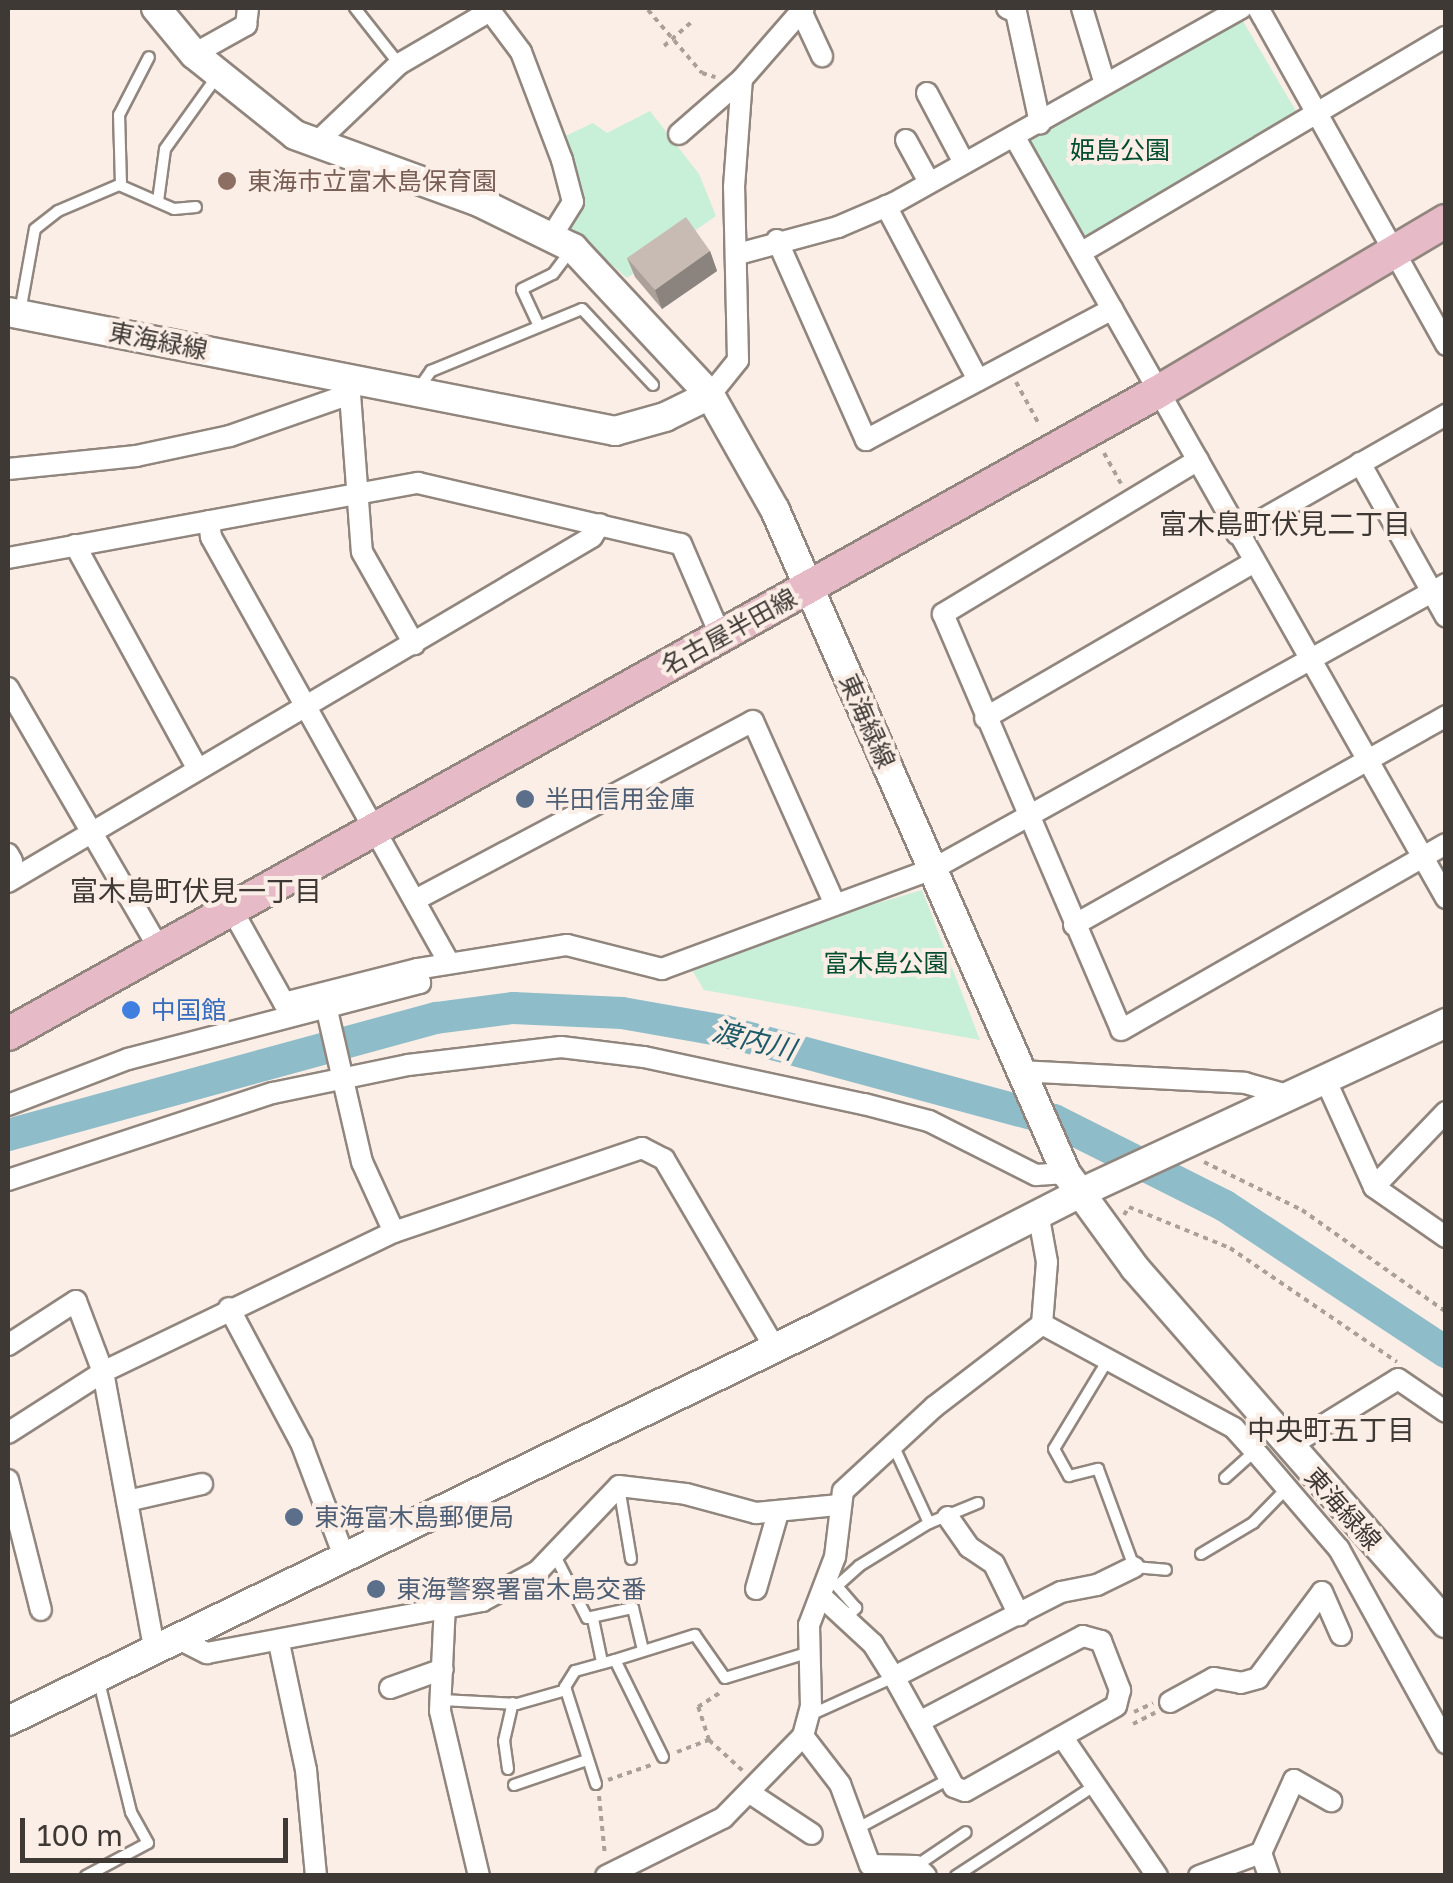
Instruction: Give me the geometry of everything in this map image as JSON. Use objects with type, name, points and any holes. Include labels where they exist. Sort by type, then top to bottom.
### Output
[{"type":"main road","name":"名古屋半田線","points":[[8,1034],[375,825],[1156,393],[1446,221]]},
{"type":"street","points":[[156,8],[194,54],[250,104],[315,144],[479,202],[563,242],[710,395],[738,360],[734,84]]},
{"type":"street","points":[[194,54],[246,25],[248,8]]},
{"type":"street","points":[[1007,8],[1016,12],[1040,123]]},
{"type":"street","points":[[1082,8],[1104,82]]},
{"type":"street","points":[[738,254],[777,240],[838,227],[886,206],[1242,8]]},
{"type":"street","points":[[1258,8],[1446,345]]},
{"type":"street","points":[[315,144],[399,64],[489,9],[521,52],[562,160],[573,202],[563,242]]},
{"type":"street","points":[[679,134],[734,84],[803,9],[822,56]]},
{"type":"street","points":[[1087,248],[1446,37]]},
{"type":"street","points":[[926,92],[964,162]]},
{"type":"street","points":[[1014,136],[1309,664],[1446,898]]},
{"type":"street","points":[[906,140],[929,182]]},
{"type":"street","points":[[886,206],[978,380]]},
{"type":"street","points":[[777,240],[866,440],[1112,308]]},
{"type":"street","name":"東海緑線","points":[[14,313],[353,388],[416,392],[615,431],[665,417],[710,395],[753,466],[933,869],[1023,1082],[1073,1183],[1134,1268],[1446,1623]]},
{"type":"street","points":[[8,470],[136,456],[230,436],[353,388],[362,552],[414,644]]},
{"type":"street","points":[[1236,534],[1446,415]]},
{"type":"street","points":[[1198,460],[943,614],[1121,1030],[1446,844]]},
{"type":"street","points":[[1360,464],[1439,588],[1446,617]]},
{"type":"street","points":[[8,558],[418,483],[681,544],[721,637]]},
{"type":"street","points":[[208,521],[211,537],[449,962]]},
{"type":"street","points":[[9,866],[89,834],[592,538],[600,524]]},
{"type":"street","points":[[75,546],[198,770]]},
{"type":"street","points":[[985,718],[1252,563]]},
{"type":"street","points":[[230,908],[284,1003],[449,962],[566,945],[662,969],[833,900],[933,869],[1309,664],[1439,588]]},
{"type":"street","points":[[8,688],[89,834],[159,949]]},
{"type":"street","points":[[1074,925],[1446,716]]},
{"type":"street","points":[[417,900],[752,721],[833,900]]},
{"type":"street","points":[[8,1105],[128,1060],[420,983],[417,969]]},
{"type":"street","points":[[326,1006],[362,1162],[394,1232]]},
{"type":"street","points":[[8,1180],[272,1092],[340,1074],[545,1048],[644,1057],[912,1117],[1036,1175],[1073,1183],[1117,1178],[1180,1145],[1446,1023]]},
{"type":"street","points":[[1326,1081],[1374,1187],[1446,1236]]},
{"type":"street","points":[[1023,1082],[1245,1083],[1291,1096]]},
{"type":"street","points":[[1374,1187],[1446,1112]]},
{"type":"street","points":[[8,1433],[102,1372],[394,1232],[642,1148],[664,1159],[774,1348]]},
{"type":"street","points":[[8,1721],[164,1641],[1039,1218],[1073,1183]]},
{"type":"street","points":[[921,1870],[863,1870],[860,1827],[805,1726],[807,1653],[835,1556],[837,1504],[842,1491],[1042,1324],[1047,1262],[1039,1218]]},
{"type":"street","points":[[8,1344],[76,1301],[102,1372],[126,1501],[164,1641]]},
{"type":"street","points":[[229,1308],[302,1445],[344,1556]]},
{"type":"street","points":[[1042,1324],[1234,1428],[1288,1488],[1347,1564],[1446,1743]]},
{"type":"street","points":[[1288,1447],[1398,1378],[1446,1412]]},
{"type":"street","points":[[8,1480],[41,1610]]},
{"type":"street","points":[[126,1501],[202,1484]]},
{"type":"street","points":[[164,1641],[207,1653],[279,1643],[445,1604],[482,1602],[538,1571],[619,1486],[778,1513],[837,1504]]},
{"type":"street","points":[[756,1589],[778,1513]]},
{"type":"street","points":[[938,1520],[994,1564],[1019,1615]]},
{"type":"street","points":[[1170,1702],[1214,1678],[1241,1683],[1258,1678],[1347,1564]]},
{"type":"street","points":[[894,1677],[1019,1615],[1134,1567]]},
{"type":"street","points":[[1322,1592],[1340,1635]]},
{"type":"street","points":[[821,1596],[894,1677],[950,1779],[965,1791],[1063,1738],[1119,1702],[1101,1641],[1090,1635],[919,1722]]},
{"type":"street","points":[[445,1604],[444,1734],[479,1876]]},
{"type":"street","points":[[279,1643],[306,1770],[316,1876]]},
{"type":"street","points":[[390,1688],[443,1669]]},
{"type":"street","points":[[609,1874],[710,1826],[756,1784],[805,1726]]},
{"type":"street","points":[[1063,1738],[1157,1876]]},
{"type":"street","points":[[1199,1876],[1261,1853],[1294,1780],[1332,1801]]},
{"type":"street","points":[[756,1784],[812,1834]]},
{"type":"street","points":[[1261,1853],[1270,1876]]},
{"type":"lane","points":[[356,8],[399,64]]},
{"type":"lane","points":[[121,186],[118,114],[150,56]]},
{"type":"lane","points":[[158,200],[165,149],[219,74]]},
{"type":"lane","points":[[14,313],[35,230],[58,211],[121,186],[174,210],[196,206]]},
{"type":"lane","points":[[538,324],[522,288],[552,274],[563,242]]},
{"type":"lane","points":[[416,392],[431,372],[538,324],[582,309],[653,384]]},
{"type":"lane","points":[[1106,1362],[1054,1449],[1070,1476],[1098,1469],[1134,1567],[1166,1570]]},
{"type":"lane","points":[[893,1445],[938,1520]]},
{"type":"lane","points":[[1225,1478],[1255,1451]]},
{"type":"lane","points":[[619,1486],[631,1559]]},
{"type":"lane","points":[[1201,1554],[1253,1523],[1288,1488]]},
{"type":"lane","points":[[845,1619],[856,1608],[837,1586],[938,1520],[978,1503]]},
{"type":"lane","points":[[554,1554],[592,1619],[602,1662]]},
{"type":"lane","points":[[592,1619],[632,1608],[643,1650]]},
{"type":"lane","points":[[596,1784],[566,1690],[575,1671],[696,1635],[726,1678],[807,1653]]},
{"type":"lane","points":[[615,1660],[663,1757]]},
{"type":"lane","points":[[86,1876],[148,1843],[132,1812],[97,1676]]},
{"type":"lane","points":[[805,1726],[894,1677]]},
{"type":"lane","points":[[442,1700],[514,1703],[566,1690]]},
{"type":"lane","points":[[508,1769],[504,1740],[514,1703]]},
{"type":"lane","points":[[514,1786],[588,1760]]},
{"type":"lane","points":[[860,1827],[950,1779]]},
{"type":"lane","points":[[956,1876],[1095,1785]]},
{"type":"lane","points":[[921,1870],[966,1832]]},
{"type":"path","points":[[648,10],[674,37],[734,84]]},
{"type":"path","points":[[664,46],[693,21]]},
{"type":"path","points":[[1006,365],[1040,426]]},
{"type":"path","points":[[1097,441],[1130,501]]},
{"type":"path","points":[[1180,1145],[1302,1210],[1446,1312]]},
{"type":"path","points":[[1132,1231],[1122,1218],[1128,1207],[1230,1248],[1401,1365]]},
{"type":"path","points":[[726,1678],[719,1695],[698,1707],[709,1740],[756,1784]]},
{"type":"path","points":[[1119,1702],[1132,1713],[1167,1696],[1170,1702],[1132,1724]]},
{"type":"path","points":[[609,1874],[604,1866],[607,1833],[596,1784],[709,1740]]},
{"type":"green space","name":"姫島公園","points":[[1240,16],[1296,111],[1082,239],[1022,140]]},
{"type":"green space","points":[[650,111],[699,174],[716,216],[627,278],[569,227],[581,206],[561,138],[593,123],[607,133]]},
{"type":"green space","name":"富木島公園","points":[[922,890],[980,1040],[704,990],[686,960]]},
{"type":"building","points":[[686,217],[710,251],[655,290],[627,258]]},
{"type":"waterway","name":"渡内川","points":[[8,1135],[436,1018],[513,1008],[622,1013],[724,1031],[1054,1120],[1225,1206],[1446,1352]]},
{"type":"place","name":"東海市立富木島保育園","points":[[227,181]]},
{"type":"place","name":"半田信用金庫","points":[[525,799]]},
{"type":"place","name":"中国館","points":[[131,1010]]},
{"type":"place","name":"東海富木島郵便局","points":[[294,1517]]},
{"type":"place","name":"東海警察署富木島交番","points":[[376,1589]]},
{"type":"district","name":"富木島町伏見二丁目","points":[[1285,524]]},
{"type":"district","name":"富木島町伏見一丁目","points":[[196,891]]},
{"type":"district","name":"中央町五丁目","points":[[1331,1430]]}]
